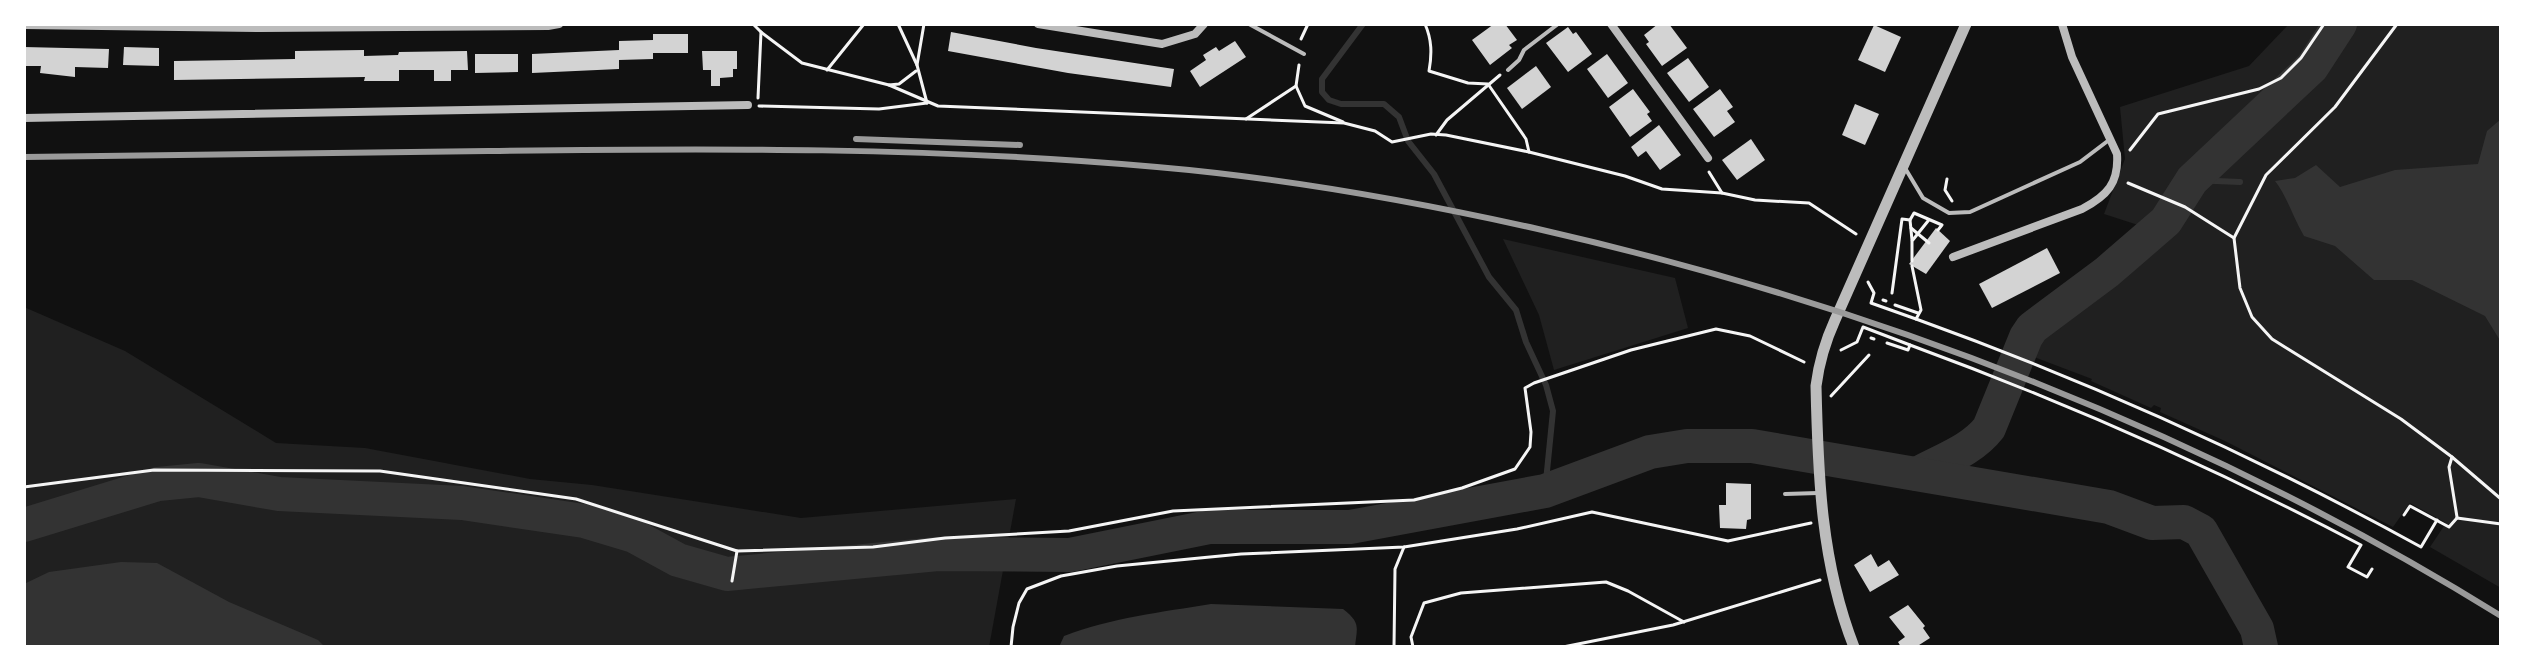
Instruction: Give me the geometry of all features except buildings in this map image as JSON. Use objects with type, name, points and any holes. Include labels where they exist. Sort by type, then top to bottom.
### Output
[{"type":"street","points":[[24,25],[559,24]]},
{"type":"street","points":[[1038,24],[1162,44],[1195,34],[1204,24]]},
{"type":"street","points":[[1611,24],[1706,155]]},
{"type":"street","points":[[1854,647],[1831,576],[1822,521],[1816,386],[1818,369],[1822,349],[1966,24]]},
{"type":"street","points":[[1953,257],[2082,209],[2107,193],[2116,178],[2117,154],[2072,57],[2062,24]]},
{"type":"street","points":[[24,118],[748,105]]},
{"type":"lane","points":[[1249,24],[1302,53]]},
{"type":"lane","points":[[1508,70],[1524,50],[1558,24]]},
{"type":"lane","points":[[1904,166],[1923,198],[1949,213],[1970,212],[2071,167],[2111,139]]},
{"type":"lane","points":[[1785,494],[1820,489]]},
{"type":"path","points":[[753,24],[802,63],[889,85],[938,106],[1344,123]]},
{"type":"path","points":[[827,70],[864,24]]},
{"type":"path","points":[[898,24],[917,67],[927,103]]},
{"type":"path","points":[[889,85],[899,84],[917,67],[924,24]]},
{"type":"path","points":[[1308,24],[1298,44],[1302,53],[1296,86],[1305,106],[1344,123],[1375,131],[1392,142],[1436,135],[1529,152],[1625,176],[1662,189],[1809,203],[1841,221],[1857,235],[1871,240]]},
{"type":"path","points":[[1425,24],[1431,37],[1429,71],[1468,83],[1488,84]]},
{"type":"path","points":[[2118,166],[2158,114],[2259,89],[2281,78],[2301,58],[2324,24]]},
{"type":"path","points":[[2397,24],[2335,107],[2266,175],[2234,238],[2240,288],[2252,317],[2286,349],[2401,419],[2501,499]]},
{"type":"path","points":[[761,32],[757,106],[879,109],[927,103]]},
{"type":"path","points":[[1436,135],[1447,120],[1508,70]]},
{"type":"path","points":[[1488,84],[1526,139],[1529,152]]},
{"type":"path","points":[[1246,119],[1296,86]]},
{"type":"path","points":[[1706,155],[1702,161],[1722,193]]},
{"type":"path","points":[[2116,178],[2185,207],[2234,238]]},
{"type":"path","points":[[1947,179],[1945,190],[1954,203]]},
{"type":"path","points":[[1916,319],[1921,310],[1912,263],[1910,220],[1914,213],[1942,225],[1938,230]]},
{"type":"path","points":[[1892,293],[1902,219],[1910,220]]},
{"type":"path","points":[[1912,241],[1928,221]]},
{"type":"path","points":[[1911,228],[1929,243]]},
{"type":"path","points":[[1870,275],[1867,279],[1874,293],[1871,303],[2000,350],[2176,423],[2358,512],[2421,547],[2437,520]]},
{"type":"path","points":[[1895,305],[1919,313]]},
{"type":"path","points":[[1836,352],[1857,342],[1863,327],[2087,414],[2226,476],[2361,545],[2348,567],[2367,577],[2372,569]]},
{"type":"path","points":[[24,487],[154,470],[380,471],[576,499],[737,551],[873,547],[945,538],[1069,531],[1173,511],[1414,500],[1462,488],[1515,469],[1530,447],[1525,388],[1631,350],[1716,329],[1750,336],[1818,369]]},
{"type":"path","points":[[1887,343],[1908,350],[1910,345]]},
{"type":"path","points":[[1836,393],[1869,355]]},
{"type":"path","points":[[2452,457],[2449,467],[2457,518]]},
{"type":"path","points":[[2404,515],[2410,506],[2449,527],[2457,518]]},
{"type":"path","points":[[1011,647],[1019,603],[1027,589],[1061,576],[1117,566],[1241,554],[1404,547],[1517,529],[1592,512],[1728,541],[1822,521]]},
{"type":"path","points":[[2457,518],[2501,524]]},
{"type":"path","points":[[1394,647],[1395,569],[1404,547]]},
{"type":"path","points":[[732,581],[737,551]]},
{"type":"path","points":[[1563,647],[1684,622],[1831,576]]},
{"type":"path","points":[[1413,647],[1411,637],[1424,603],[1461,593],[1606,582],[1684,622]]},
{"type":"shaded area","points":[[2289,24],[2501,24],[2501,588],[2430,547],[2446,523],[2410,503],[2393,527],[2225,441],[2160,412],[2161,408],[2154,405],[2151,408],[2092,379],[2026,354],[2036,335],[2131,266],[2166,234],[2104,214],[2125,159],[2120,107],[2249,66]]},
{"type":"shaded area","points":[[2501,119],[2501,342],[2485,316],[2412,280],[2374,280],[2335,246],[2304,236],[2275,181],[2295,178],[2316,165],[2340,187],[2395,170],[2478,164],[2487,131]]},
{"type":"shaded area","points":[[1503,239],[1675,278],[1688,328],[1554,370],[1539,315]]},
{"type":"shaded area","points":[[24,307],[125,351],[276,443],[365,448],[530,479],[592,485],[801,518],[1016,499],[989,647],[24,647]]},
{"type":"shaded area","points":[[121,562],[157,563],[229,602],[318,640],[325,647],[24,647],[24,584],[49,572]]},
{"type":"shaded area","points":[[1211,604],[1343,609],[1353,618],[1356,626],[1355,647],[1059,647],[1064,636],[1100,625]]},
{"type":"waterway","points":[[1363,24],[1322,79],[1322,92],[1329,100],[1341,104],[1384,104],[1399,117],[1408,141],[1434,174],[1489,277],[1516,310],[1553,411],[1545,491]]},
{"type":"waterway","points":[[1917,474],[1965,449],[1982,436],[1989,428],[2032,328],[2107,272],[2166,221],[2192,180],[2312,67],[2340,24]]},
{"type":"waterway","points":[[2192,180],[2240,182]]},
{"type":"waterway","points":[[24,525],[158,484],[199,480],[279,494],[462,503],[584,521],[634,536],[678,560],[727,574],[938,554],[1070,555],[1209,527],[1350,527],[1545,491],[1650,452],[1687,446],[1752,446],[2109,507],[2152,523],[2184,522],[2201,531],[2257,629],[2261,647]]},
{"type":"railway","points":[[856,139],[1020,145]]},
{"type":"railway","points":[[24,157],[655,149],[906,152],[1157,167],[1253,177],[1396,200],[1538,229],[1664,260],[1790,296],[2036,383],[2156,433],[2274,489],[2389,550],[2501,616]]}]
